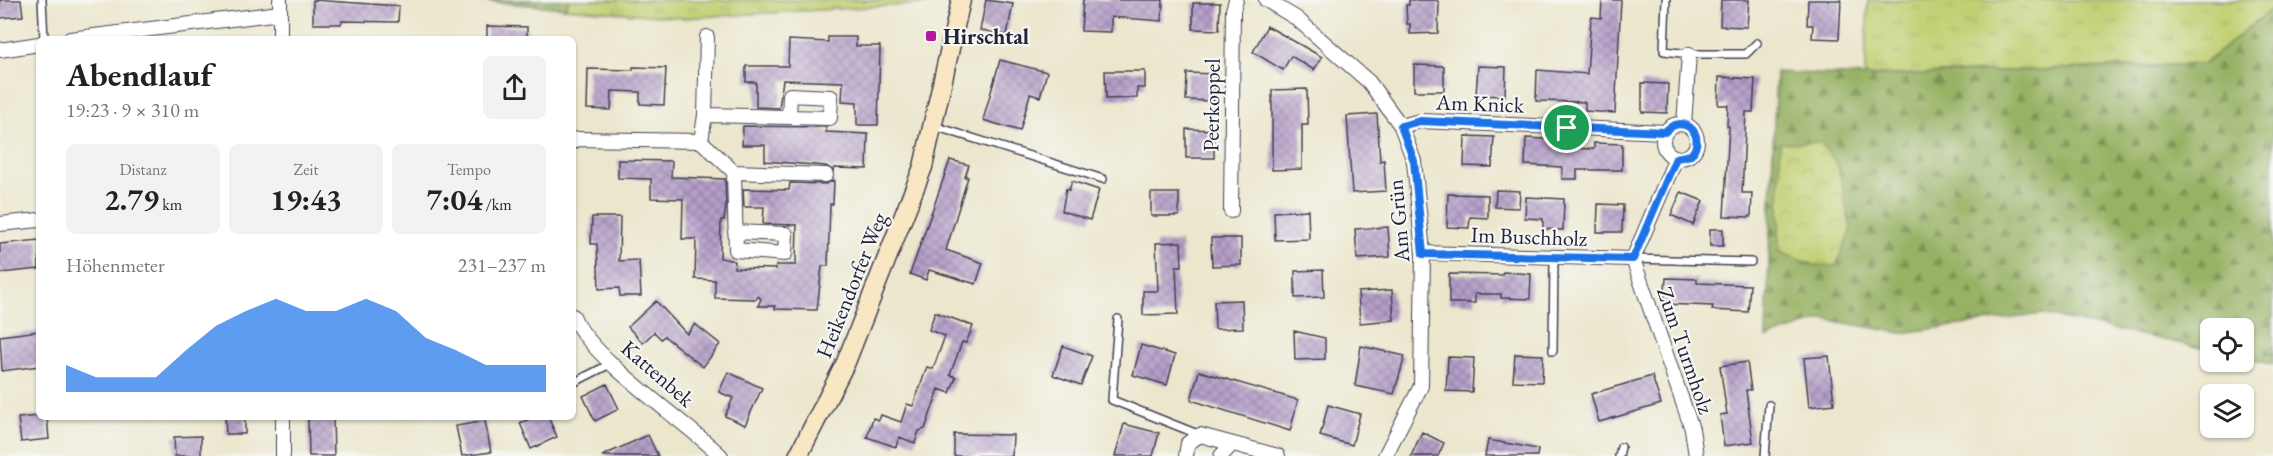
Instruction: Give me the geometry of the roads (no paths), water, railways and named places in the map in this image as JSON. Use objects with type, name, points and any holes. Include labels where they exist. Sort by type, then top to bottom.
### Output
[{"type":"street","name":"Heikendorfer Weg","points":[[798,456],[846,362],[924,167],[961,0]]},
{"type":"street","name":"Peerkoppel","points":[[1231,211],[1233,10],[1236,0]]},
{"type":"street","name":"Am Grün","points":[[1266,0],[1296,18],[1369,82],[1401,126],[1414,161],[1423,254],[1421,386],[1385,456]]},
{"type":"street","points":[[88,36],[282,4],[280,36]]},
{"type":"street","points":[[701,141],[705,115],[707,37]]},
{"type":"street","points":[[0,50],[36,44]]},
{"type":"street","points":[[1676,158],[1691,155],[1698,141],[1696,133],[1684,124],[1689,54]]},
{"type":"street","points":[[705,115],[789,117]]},
{"type":"street","name":"Am Knick","points":[[1401,126],[1420,121],[1665,132],[1677,123],[1684,124]]},
{"type":"street","points":[[1665,132],[1664,148],[1676,158]]},
{"type":"street","points":[[576,140],[701,141],[734,172],[826,175]]},
{"type":"street","points":[[1633,259],[1676,158]]},
{"type":"street","points":[[734,172],[735,232]]},
{"type":"street","points":[[0,224],[36,220]]},
{"type":"street","name":"Im Buschholz","points":[[1423,254],[1633,259]]},
{"type":"street","name":"Zum Turmholz","points":[[1633,259],[1692,429],[1695,456]]},
{"type":"street","name":"Kattenbek","points":[[576,323],[612,363],[721,456]]},
{"type":"street","points":[[283,420],[283,456]]},
{"type":"street","points":[[1186,456],[1188,443],[1200,435],[1278,456]]},
{"type":"street","points":[[1221,456],[1232,444]]},
{"type":"lane","points":[[42,0],[44,36]]},
{"type":"lane","points":[[1666,0],[1664,51],[1689,54],[1746,54],[1757,43]]},
{"type":"lane","points":[[934,126],[1103,179]]},
{"type":"lane","points":[[1553,351],[1554,258]]},
{"type":"lane","name":"Im Buschholz","points":[[1633,259],[1750,262]]},
{"type":"lane","points":[[1118,319],[1112,400],[1200,435]]},
{"type":"lane","points":[[576,381],[612,363]]},
{"type":"lane","points":[[1765,456],[1769,405]]},
{"type":"lane","points":[[1619,456],[1622,447]]},
{"type":"place","name":"Hirschtal","points":[[931,36]]}]
